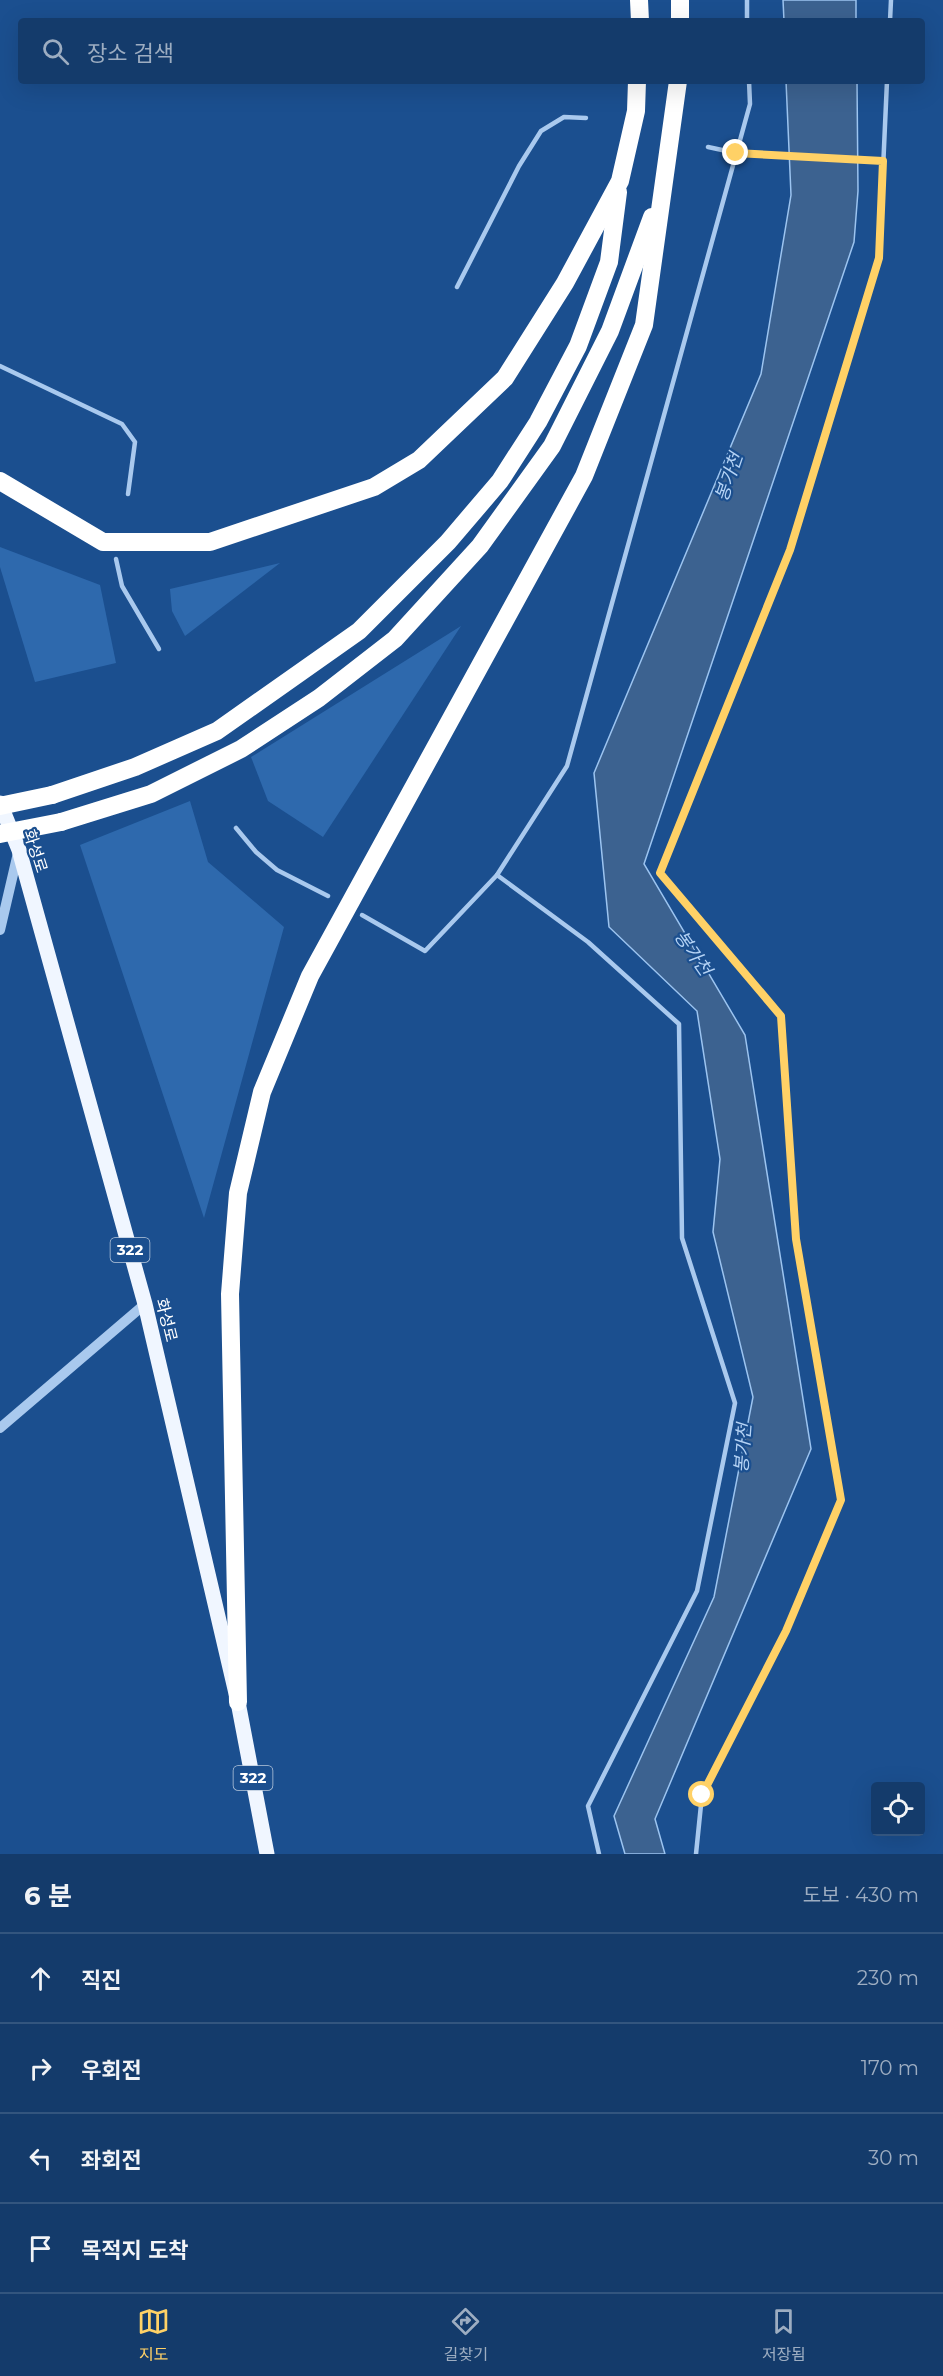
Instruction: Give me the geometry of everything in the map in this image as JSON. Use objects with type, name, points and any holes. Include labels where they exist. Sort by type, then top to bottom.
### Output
[{"type":"highway","points":[[639,0],[640,18]]},
{"type":"highway","points":[[680,0],[680,18]]},
{"type":"highway","points":[[0,805],[52,795],[135,767],[217,731],[359,631],[448,542],[500,481],[538,422],[578,346],[609,262],[620,181],[636,111],[637,84]]},
{"type":"highway","points":[[238,1702],[230,1294],[238,1193],[262,1092],[310,976],[584,476],[644,325],[678,84]]},
{"type":"highway","points":[[0,481],[103,542],[210,542],[374,487],[419,460],[506,378],[565,283],[620,181]]},
{"type":"highway","points":[[0,834],[61,822],[151,794],[241,749],[319,698],[395,639],[480,546],[552,446],[610,331],[665,182]]},
{"type":"main road","name":"화성로","points":[[0,805],[19,850],[145,1304],[238,1702],[267,1854]]},
{"type":"street","points":[[0,930],[19,850]]},
{"type":"street","points":[[0,1428],[145,1304]]},
{"type":"lane","points":[[747,0],[747,18]]},
{"type":"lane","points":[[890,18],[891,0]]},
{"type":"lane","points":[[362,915],[425,951],[497,875],[567,766],[750,104],[749,84]]},
{"type":"lane","points":[[696,1854],[702,1795],[786,1631],[841,1500],[796,1239],[781,1016],[660,873],[790,550],[879,258],[887,84]]},
{"type":"lane","points":[[457,287],[519,166],[541,131],[564,117],[586,118]]},
{"type":"lane","points":[[708,147],[736,153],[883,161]]},
{"type":"lane","points":[[0,366],[122,424],[135,442],[128,494]]},
{"type":"lane","points":[[116,559],[122,586],[159,649]]},
{"type":"lane","points":[[236,828],[256,852],[277,870],[328,896]]},
{"type":"lane","points":[[497,875],[588,942],[680,1023],[682,1238],[735,1402],[697,1592],[588,1806],[599,1854]]},
{"type":"shaded area","points":[[0,547],[100,585],[116,663],[35,682],[0,567]]},
{"type":"shaded area","points":[[280,563],[185,636],[172,611],[170,589]]},
{"type":"shaded area","points":[[461,626],[323,837],[268,801],[251,757]]},
{"type":"shaded area","points":[[190,801],[208,862],[284,927],[204,1218],[80,845]]},
{"type":"water","points":[[783,0],[856,0],[856,18],[784,18]]},
{"type":"water","name":"봉가천","points":[[786,84],[857,84],[858,191],[854,242],[644,864],[745,1035],[811,1449],[655,1819],[665,1854],[625,1854],[614,1816],[714,1597],[753,1397],[713,1232],[720,1159],[697,1011],[609,927],[594,773],[761,374],[791,195]]},
{"type":"route","points":[[702,1795],[786,1631],[841,1500],[796,1239],[781,1016],[660,873],[790,550],[879,258],[883,161],[736,153]]}]
